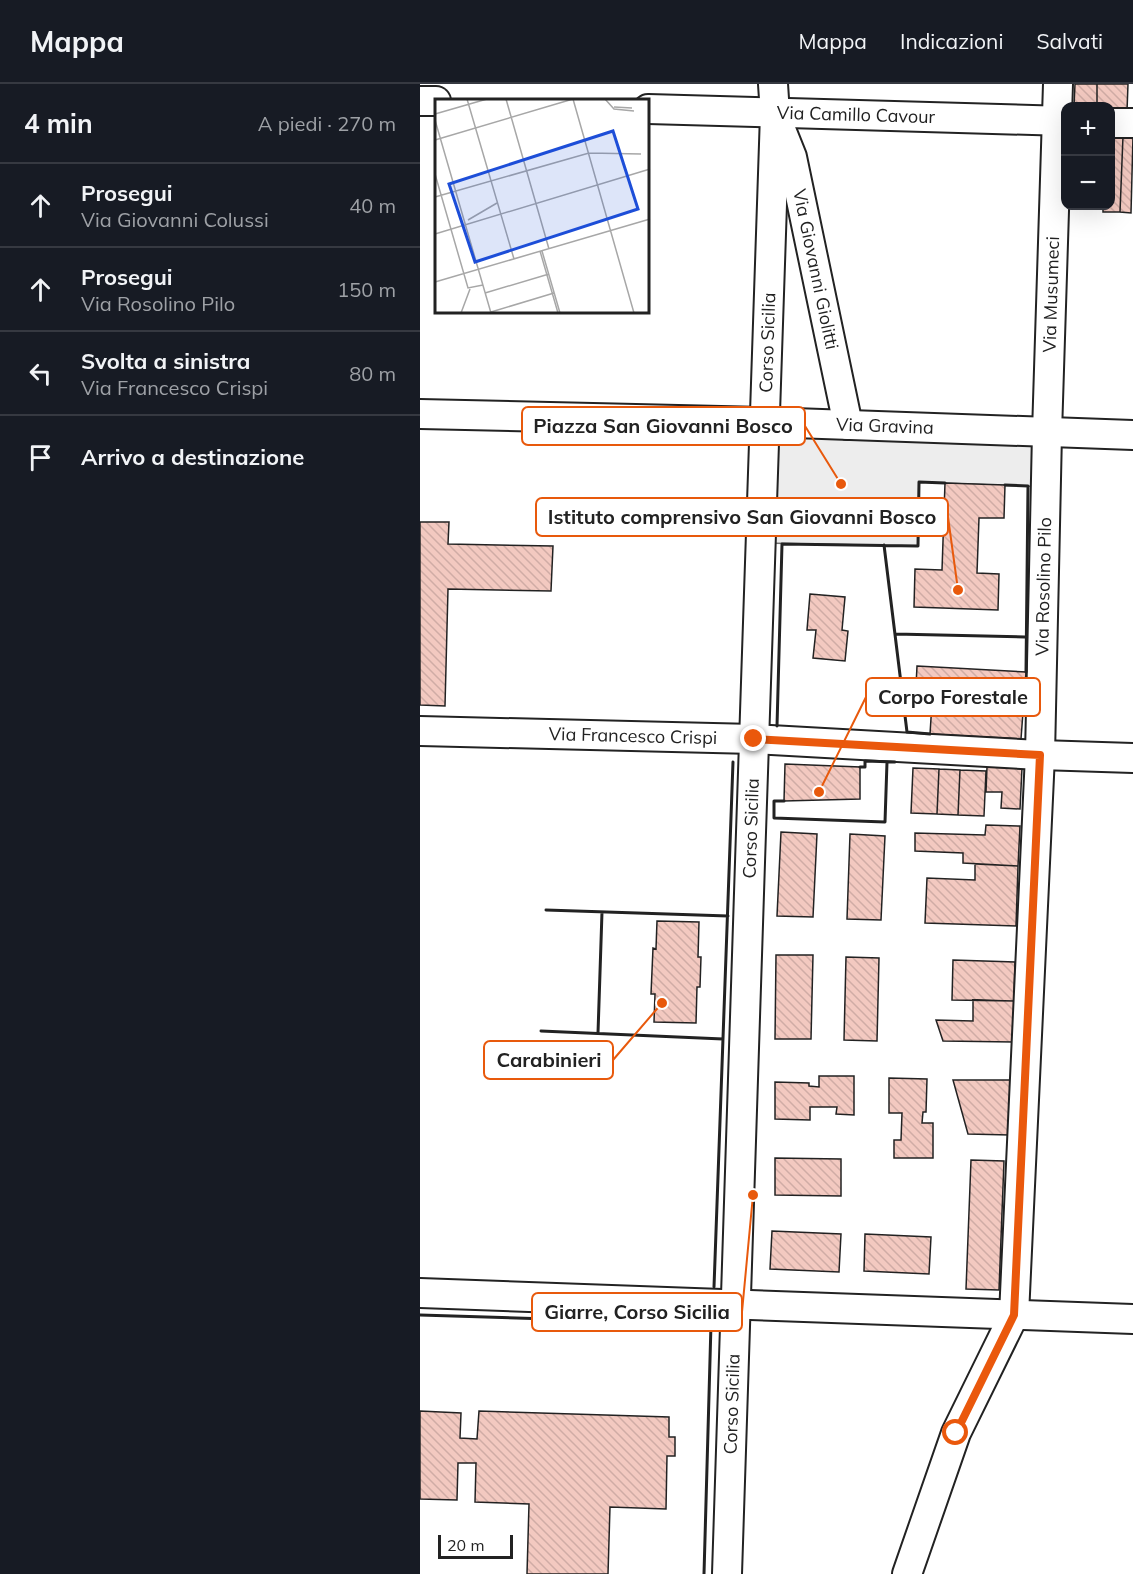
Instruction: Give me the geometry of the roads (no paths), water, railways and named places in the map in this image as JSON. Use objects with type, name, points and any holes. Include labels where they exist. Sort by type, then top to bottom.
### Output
[{"type":"street","name":"Corso Sicilia","points":[[727,1574],[766,422],[775,114],[773,84]]},
{"type":"street","name":"Via Musumeci","points":[[1047,433],[1061,121],[1058,84]]},
{"type":"street","name":"Via Camillo Cavour","points":[[650,109],[1061,121]]},
{"type":"street","name":"Via Giovanni Giolitti","points":[[775,114],[792,157],[848,425]]},
{"type":"street","points":[[1115,123],[1133,123]]},
{"type":"street","name":"Via Gravina","points":[[420,414],[766,422],[1133,435]]},
{"type":"street","name":"Via Rosolino Pilo","points":[[1014,1315],[1040,755],[1047,433]]},
{"type":"street","name":"Via Francesco Crispi","points":[[420,731],[754,739],[1133,759]]},
{"type":"street","points":[[420,1293],[1133,1319]]},
{"type":"street","points":[[907,1574],[956,1433],[1014,1315]]},
{"type":"place","name":"Piazza San Giovanni Bosco","points":[[841,484]]},
{"type":"place","name":"Istituto comprensivo San Giovanni Bosco","points":[[958,590]]},
{"type":"place","name":"Corpo Forestale","points":[[819,792]]},
{"type":"place","name":"Carabinieri","points":[[662,1003]]},
{"type":"place","name":"Giarre, Corso Sicilia","points":[[753,1195]]}]
